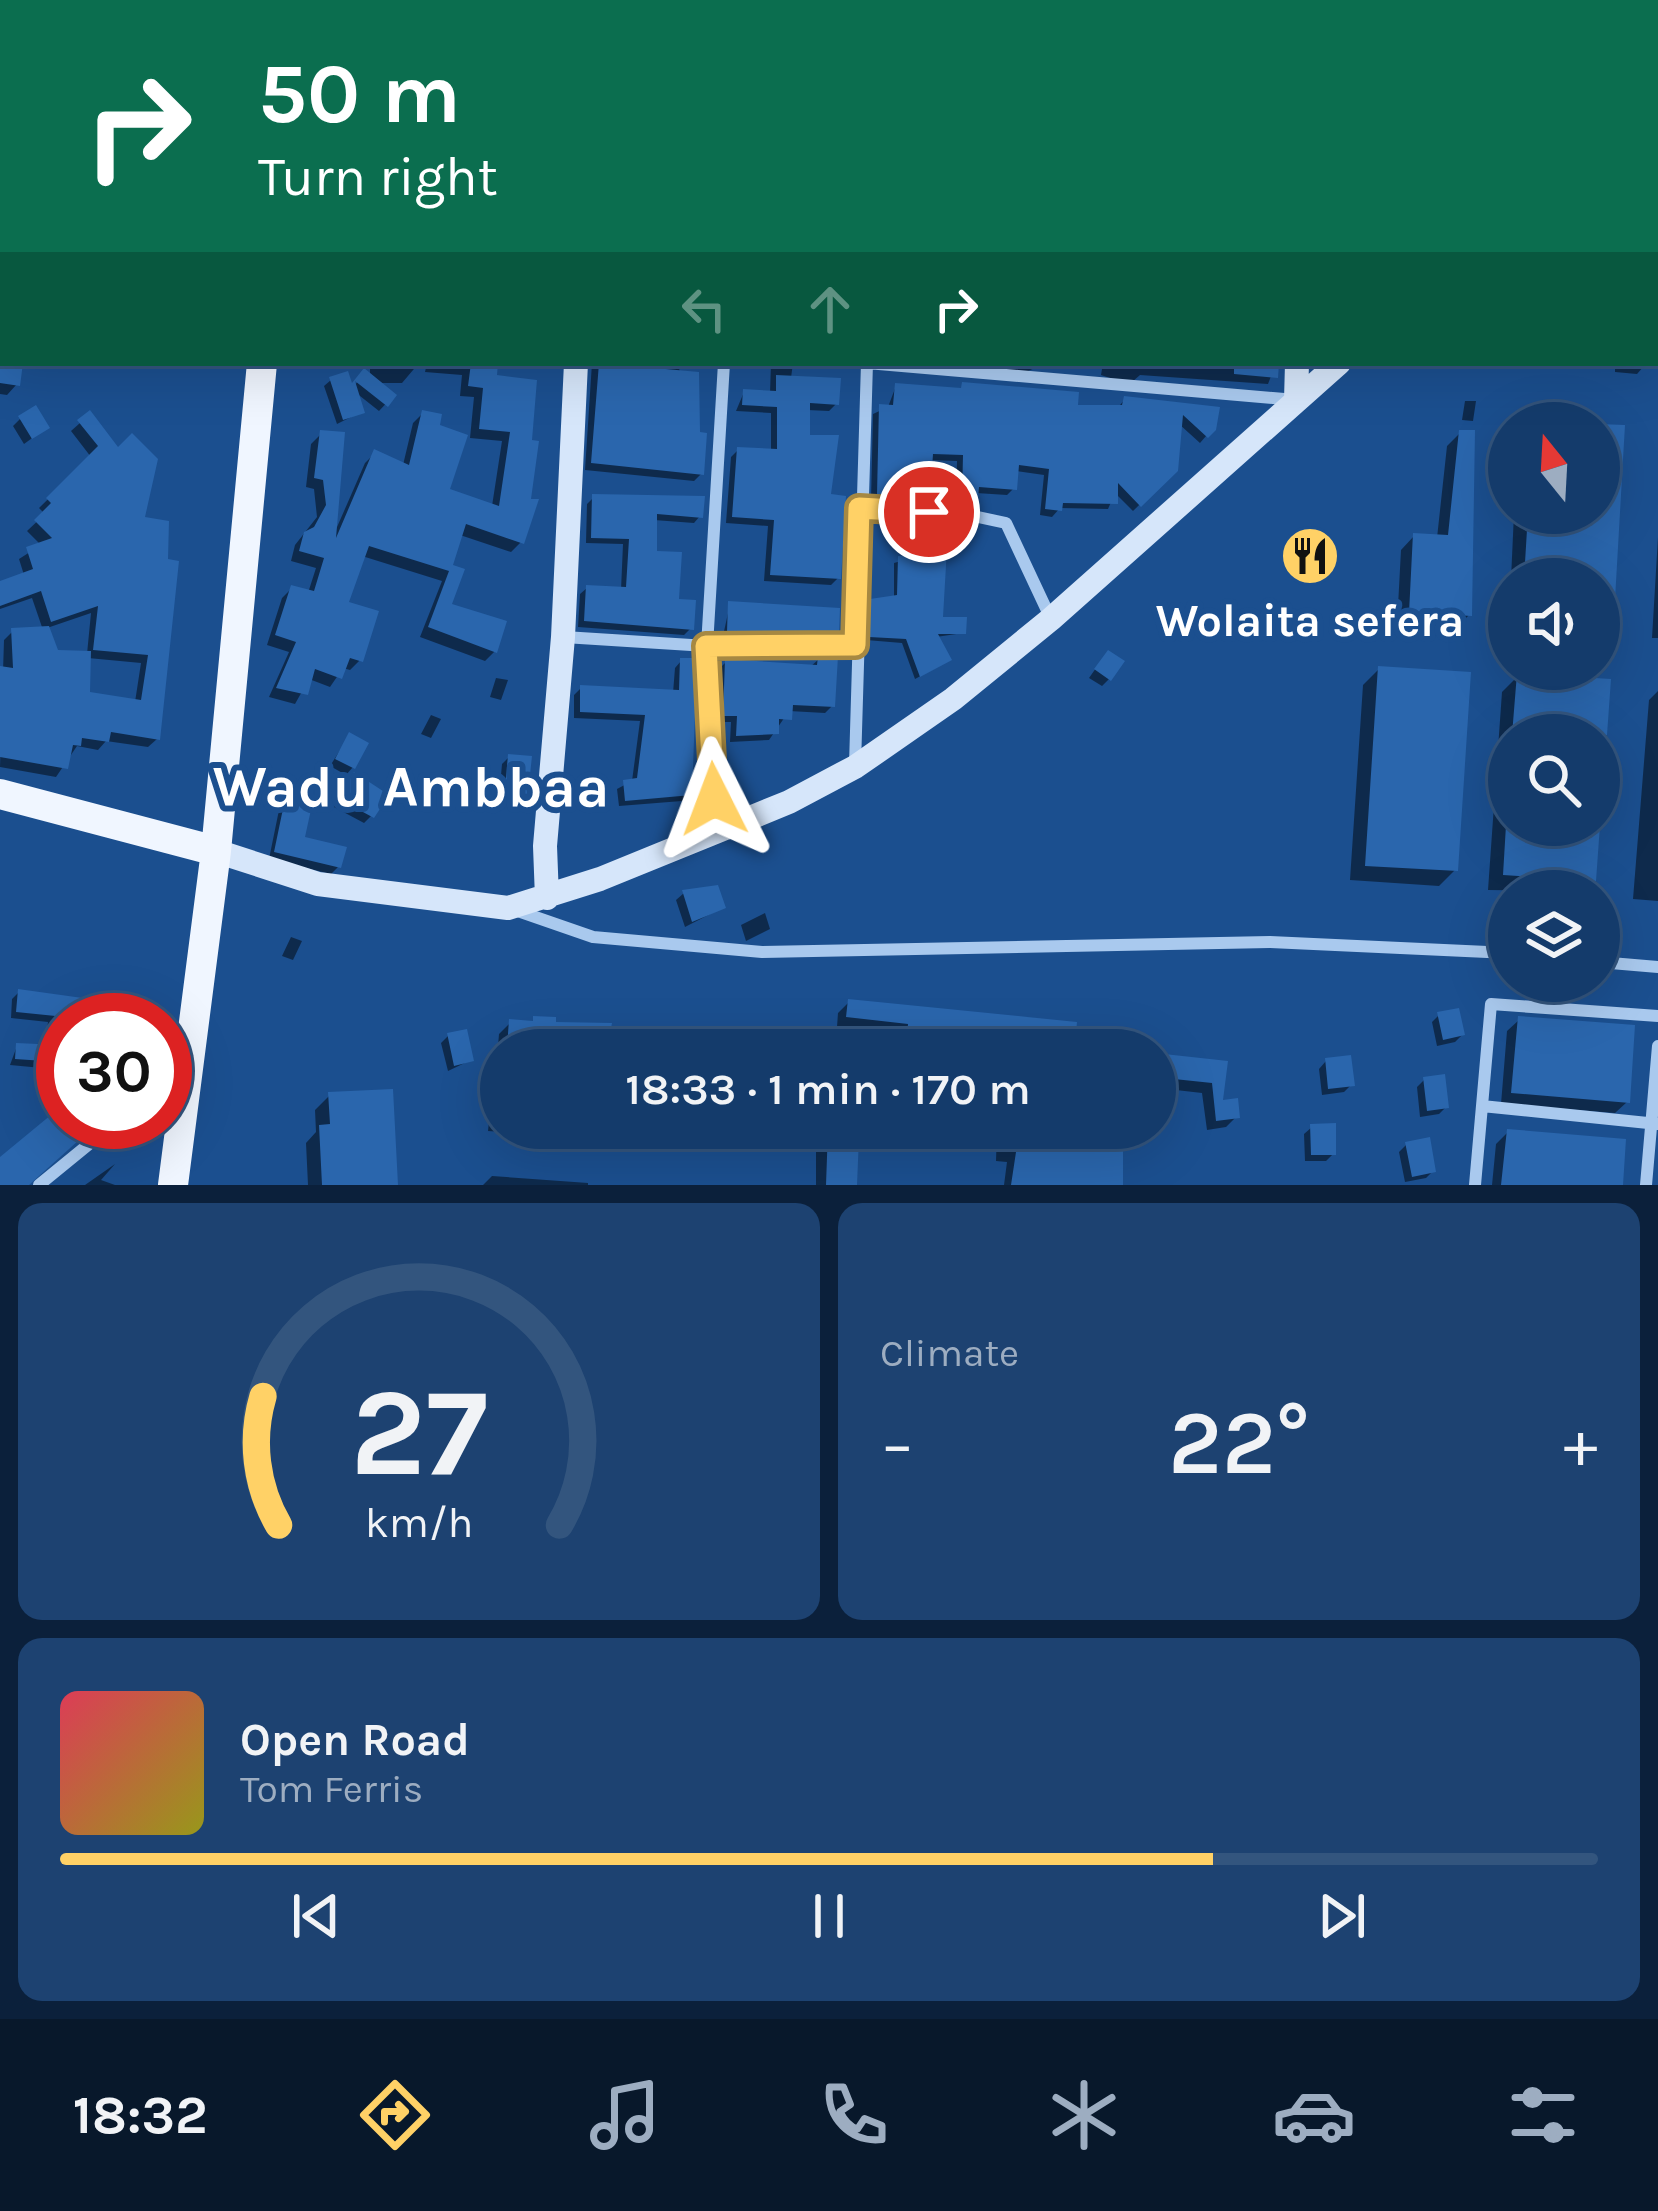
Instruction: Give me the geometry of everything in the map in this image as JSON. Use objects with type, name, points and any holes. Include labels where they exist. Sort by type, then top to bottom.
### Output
[{"type":"main road","points":[[192,1046],[216,851],[262,366]]},
{"type":"main road","points":[[547,898],[545,846],[576,366]]},
{"type":"main road","points":[[1296,400],[1297,366]]},
{"type":"main road","points":[[0,794],[216,851],[318,884],[508,908],[547,898],[789,802],[855,766],[953,699],[1051,619],[1336,366]]},
{"type":"main road","points":[[173,1185],[178,1149]]},
{"type":"street","points":[[716,831],[706,646],[724,366]]},
{"type":"street","points":[[855,766],[859,508],[867,366]]},
{"type":"street","points":[[936,366],[1296,400]]},
{"type":"street","points":[[859,508],[964,514],[1006,524],[1051,619]]},
{"type":"street","points":[[562,637],[706,646],[855,645]]},
{"type":"street","points":[[508,908],[593,937],[762,952],[1270,942],[1488,952]]},
{"type":"street","points":[[1620,964],[1658,967]]},
{"type":"street","points":[[1475,1185],[1495,1002],[1658,1016]]},
{"type":"street","points":[[1646,1185],[1658,1046]]},
{"type":"street","points":[[1481,1106],[1654,1124]]},
{"type":"street","points":[[39,1185],[83,1149]]},
{"type":"building","points":[[0,366],[23,366],[20,386],[0,383]]},
{"type":"building","points":[[471,366],[498,366],[497,375],[537,380],[532,440],[539,441],[531,499],[539,499],[524,544],[466,524],[453,565],[465,569],[452,604],[507,621],[497,653],[428,627],[449,571],[369,546],[349,602],[379,611],[363,662],[350,658],[342,679],[315,669],[308,695],[276,688],[296,642],[275,635],[291,585],[314,591],[324,558],[299,551],[304,532],[314,527],[326,505],[323,480],[314,478],[320,430],[345,432],[336,538],[374,449],[409,465],[422,410],[442,414],[440,425],[468,435],[450,489],[499,506],[510,432],[479,429],[483,388],[468,386]]},
{"type":"building","points":[[599,366],[699,372],[700,432],[707,433],[704,475],[591,463]]},
{"type":"building","points":[[1234,366],[1279,366],[1278,378],[1234,374]]},
{"type":"building","points":[[364,368],[397,395],[388,407],[355,381],[365,413],[343,420],[329,377],[348,371],[352,383]]},
{"type":"building","points":[[776,375],[841,378],[839,405],[810,403],[810,435],[839,435],[831,494],[846,496],[841,579],[770,575],[774,520],[732,517],[737,447],[777,449],[777,407],[742,405],[743,389],[776,391]]},
{"type":"building","points":[[962,382],[1079,392],[1078,405],[1122,405],[1124,396],[1220,407],[1216,430],[1208,438],[1183,415],[1178,471],[1141,507],[1118,483],[1118,504],[1063,503],[1062,511],[1045,509],[1049,469],[1019,465],[1017,490],[979,487],[978,498],[962,497],[963,455],[933,454],[931,484],[895,482],[894,496],[877,495],[879,404],[893,405],[895,383],[961,388]]},
{"type":"building","points":[[36,405],[50,428],[32,439],[18,416]]},
{"type":"building","points":[[90,410],[118,447],[132,433],[158,459],[145,517],[169,521],[168,559],[179,561],[160,740],[111,732],[109,742],[82,738],[81,746],[73,745],[68,769],[0,757],[0,666],[13,668],[11,628],[49,626],[58,650],[91,651],[90,692],[141,700],[148,655],[93,650],[98,606],[51,622],[41,591],[0,606],[0,581],[33,569],[26,547],[52,538],[34,520],[51,503],[46,498],[98,446],[77,420]]},
{"type":"building","points":[[1620,425],[1625,425],[1620,512]]},
{"type":"building","points":[[1459,430],[1475,430],[1472,616],[1409,613],[1413,533],[1448,535]]},
{"type":"building","points":[[592,494],[705,496],[703,518],[657,514],[657,551],[682,552],[679,599],[696,600],[694,630],[584,621],[586,585],[626,587],[629,539],[591,538]]},
{"type":"building","points":[[913,529],[948,531],[943,617],[967,617],[966,634],[938,634],[952,660],[920,677],[906,639],[869,637],[870,599],[897,595],[898,556],[911,556]]},
{"type":"building","points":[[1527,534],[1619,534],[1617,558],[1525,558]]},
{"type":"building","points":[[728,601],[840,608],[839,635],[727,632]]},
{"type":"building","points":[[1108,650],[1125,661],[1111,681],[1094,669]]},
{"type":"building","points":[[818,656],[838,656],[835,707],[793,705],[792,720],[779,719],[779,734],[736,736],[737,716],[723,716],[725,659],[817,665]]},
{"type":"building","points":[[680,658],[697,658],[692,795],[625,801],[623,780],[637,778],[645,715],[580,712],[580,685],[679,690]]},
{"type":"building","points":[[1378,666],[1471,672],[1458,871],[1365,866]]},
{"type":"building","points":[[1516,690],[1610,690],[1608,714],[1514,714]]},
{"type":"building","points":[[349,732],[369,743],[355,769],[335,759]]},
{"type":"building","points":[[508,754],[532,756],[528,794],[505,791]]},
{"type":"building","points":[[354,772],[389,795],[374,818],[339,799]]},
{"type":"building","points":[[285,799],[312,805],[305,837],[347,847],[341,868],[274,852]]},
{"type":"building","points":[[1505,846],[1598,846],[1597,870],[1503,870]]},
{"type":"building","points":[[718,885],[726,908],[692,922],[682,890]]},
{"type":"building","points":[[18,989],[47,993],[36,993],[36,1014],[16,1012]]},
{"type":"building","points":[[848,999],[1077,1022],[1076,1029],[908,1029],[908,1024],[846,1017]]},
{"type":"building","points":[[1459,1008],[1465,1035],[1443,1040],[1437,1012]]},
{"type":"building","points":[[533,1016],[556,1017],[556,1022],[612,1023],[611,1028],[622,1029],[508,1029],[509,1019],[533,1021]]},
{"type":"building","points":[[1518,1016],[1635,1025],[1630,1103],[1511,1093]]},
{"type":"building","points":[[467,1029],[474,1061],[454,1066],[447,1033]]},
{"type":"building","points":[[16,1043],[36,1044],[36,1060],[15,1059]]},
{"type":"building","points":[[1176,1055],[1228,1061],[1223,1100],[1238,1098],[1240,1118],[1216,1121],[1212,1083],[1176,1079]]},
{"type":"building","points":[[1351,1055],[1355,1086],[1328,1089],[1325,1058]]},
{"type":"building","points":[[1445,1074],[1449,1108],[1427,1111],[1423,1077]]},
{"type":"building","points":[[393,1089],[398,1185],[322,1185],[319,1125],[330,1124],[328,1092]]},
{"type":"building","points":[[1336,1123],[1336,1155],[1311,1155],[1310,1124]]},
{"type":"building","points":[[36,1127],[36,1149],[69,1149],[29,1185],[0,1185],[0,1157]]},
{"type":"building","points":[[1507,1129],[1626,1139],[1623,1185],[1501,1185]]},
{"type":"building","points":[[1430,1137],[1436,1172],[1412,1177],[1405,1142]]},
{"type":"building","points":[[827,1149],[858,1149],[857,1185],[826,1185]]},
{"type":"building","points":[[1123,1149],[1123,1185],[1011,1185],[1016,1152],[1005,1152]]},
{"type":"place","name":"Wolaita sefera","points":[[1310,556]]},
{"type":"district","name":"Wadu Ambbaa","points":[[411,786]]},
{"type":"route","points":[[714,799],[706,646],[855,645],[859,508],[929,512]]}]
